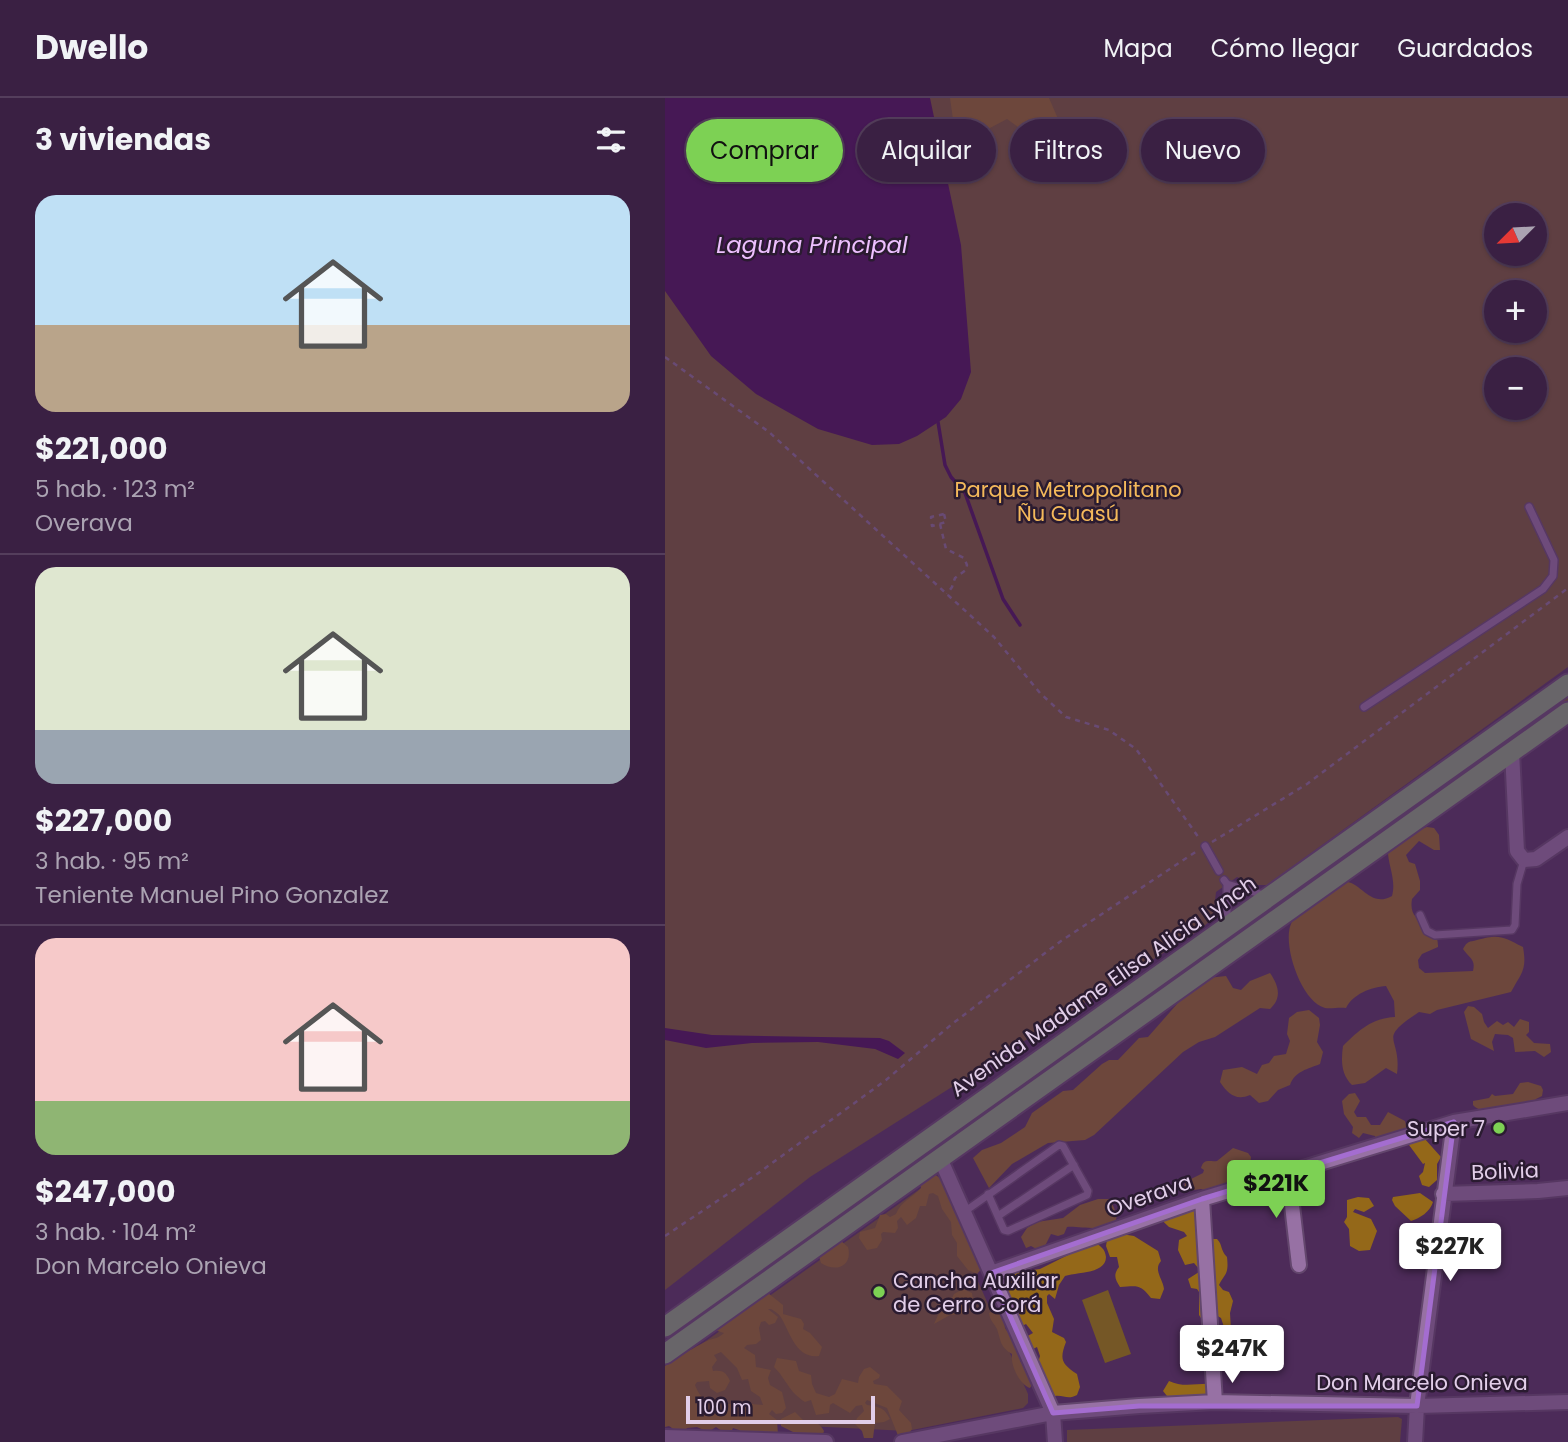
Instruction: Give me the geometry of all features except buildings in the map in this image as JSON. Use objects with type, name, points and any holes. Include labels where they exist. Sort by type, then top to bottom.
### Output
[{"type":"highway","name":"Avenida Madame Elisa Alicia Lynch","points":[[665,1354],[934,1147],[1003,1085],[1568,684]]},
{"type":"highway","name":"Avenida Madame Elisa Alicia Lynch","points":[[665,1327],[934,1147],[1568,712]]},
{"type":"street","points":[[1512,752],[1517,851],[1524,860],[1537,859],[1568,837]]},
{"type":"street","name":"Overava","points":[[991,1273],[1202,1199],[1454,1122],[1568,1103]]},
{"type":"street","points":[[1415,1442],[1417,1406],[1454,1122]]},
{"type":"street","points":[[934,1147],[1053,1413],[1055,1442]]},
{"type":"street","points":[[1288,1171],[1299,1265]]},
{"type":"street","name":"Bolivia","points":[[1443,1195],[1568,1188]]},
{"type":"street","points":[[1202,1199],[1215,1402]]},
{"type":"street","name":"Don Marcelo Onieva","points":[[902,1442],[1053,1413],[1215,1402],[1417,1406],[1568,1402]]},
{"type":"street","points":[[665,1437],[826,1442]]},
{"type":"lane","points":[[1364,707],[1543,589],[1553,576],[1554,560],[1529,507]]},
{"type":"lane","points":[[1205,846],[1219,871]]},
{"type":"lane","points":[[1420,915],[1427,931],[1435,935],[1512,930],[1515,925],[1517,884],[1524,860]]},
{"type":"lane","points":[[1227,926],[1226,882],[1269,896]]},
{"type":"lane","points":[[963,1212],[988,1194],[1059,1145],[1063,1146],[1088,1191],[1087,1195],[1008,1231],[1004,1230],[988,1194]]},
{"type":"lane","points":[[998,1216],[1074,1165]]},
{"type":"path","points":[[665,357],[769,432],[994,637],[1040,694],[1066,717],[1109,730],[1136,749],[1205,846]]},
{"type":"path","points":[[944,514],[946,522],[940,524],[932,526],[931,517],[944,514]]},
{"type":"path","points":[[940,524],[946,549],[964,558],[967,565],[966,570],[954,578],[953,587],[947,594]]},
{"type":"path","points":[[665,1236],[753,1177],[886,1080],[952,1024],[1061,941],[1205,846],[1307,784],[1568,588]]},
{"type":"highlighted area","points":[[1454,1122],[1417,1406],[1139,1406],[1053,1413],[991,1273],[1202,1199]]},
{"type":"green space","name":"Parque Metropolitano Ñu Guasú","points":[[665,98],[1568,98],[1568,667],[1267,885],[1256,885],[1237,877],[1216,892],[1213,918],[1201,929],[810,1177],[665,1290]]},
{"type":"green space","points":[[1568,695],[1568,703],[950,1140],[992,1109],[1005,1095]]},
{"type":"green space","points":[[927,1184],[936,1187],[1028,1394],[1028,1403],[1023,1408],[907,1431],[665,1419],[665,1370]]},
{"type":"green space","points":[[1108,1290],[1131,1354],[1105,1363],[1082,1300]]},
{"type":"green space","points":[[1398,1417],[1402,1419],[1400,1442],[1067,1442],[1067,1430]]},
{"type":"shaded area","points":[[950,98],[1049,98],[1058,119],[1010,119],[1010,121],[1007,119],[996,125],[996,119],[953,119]]},
{"type":"shaded area","points":[[1427,827],[1434,828],[1439,835],[1440,850],[1434,850],[1419,841],[1406,855],[1409,862],[1415,864],[1420,881],[1420,890],[1412,899],[1414,915],[1434,931],[1437,938],[1438,947],[1422,954],[1418,960],[1419,968],[1425,973],[1473,971],[1473,961],[1463,949],[1464,946],[1484,938],[1496,937],[1505,938],[1523,947],[1523,971],[1511,992],[1430,1014],[1419,1012],[1394,1034],[1397,1074],[1386,1068],[1365,1083],[1352,1085],[1343,1067],[1343,1046],[1366,1026],[1395,1017],[1394,1001],[1386,986],[1363,992],[1346,1008],[1325,1008],[1316,1003],[1301,984],[1291,958],[1291,924],[1299,914],[1339,883],[1352,884],[1376,899],[1392,896],[1388,844]]},
{"type":"shaded area","points":[[1270,973],[1278,996],[1270,1009],[1260,1008],[1215,1037],[1199,1042],[1183,1052],[1094,1135],[1085,1140],[1048,1143],[1012,1164],[989,1188],[973,1158],[982,1150],[1001,1143],[1025,1127],[1032,1113],[1063,1091],[1073,1090],[1102,1064],[1109,1060],[1118,1060],[1139,1038],[1148,1037],[1199,979],[1226,976],[1233,988],[1241,990],[1250,981]]},
{"type":"shaded area","points":[[1468,1006],[1474,1007],[1482,1014],[1488,1028],[1497,1021],[1503,1025],[1508,1022],[1514,1027],[1520,1019],[1529,1022],[1529,1032],[1526,1035],[1534,1043],[1550,1044],[1551,1052],[1544,1057],[1535,1051],[1515,1052],[1513,1038],[1508,1035],[1495,1034],[1492,1042],[1494,1051],[1471,1039],[1464,1012]]},
{"type":"shaded area","points":[[1309,1010],[1319,1018],[1317,1042],[1323,1052],[1320,1064],[1299,1074],[1290,1085],[1278,1090],[1268,1101],[1259,1103],[1250,1095],[1236,1097],[1226,1090],[1220,1082],[1223,1070],[1242,1067],[1257,1074],[1262,1065],[1269,1063],[1274,1056],[1286,1054],[1290,1041],[1287,1034],[1289,1018],[1297,1012]]},
{"type":"shaded area","points":[[1528,1082],[1541,1086],[1543,1090],[1542,1096],[1534,1103],[1494,1111],[1479,1109],[1473,1105],[1473,1101],[1489,1098],[1492,1094],[1513,1094],[1520,1083]]},
{"type":"shaded area","points":[[1355,1093],[1360,1101],[1354,1112],[1357,1117],[1366,1117],[1371,1125],[1380,1125],[1388,1112],[1405,1121],[1408,1133],[1377,1142],[1375,1136],[1363,1133],[1359,1138],[1352,1133],[1353,1127],[1344,1114],[1342,1101],[1349,1094]]},
{"type":"shaded area","points":[[1424,1138],[1441,1157],[1437,1164],[1437,1180],[1429,1187],[1422,1185],[1419,1176],[1425,1163],[1423,1164],[1409,1145]]},
{"type":"shaded area","points":[[1233,1148],[1248,1153],[1251,1157],[1248,1184],[1207,1191],[1184,1189],[1185,1182],[1203,1173],[1201,1168],[1204,1163],[1217,1161]]},
{"type":"shaded area","points":[[933,1173],[945,1182],[953,1209],[983,1267],[977,1274],[968,1270],[957,1256],[957,1243],[952,1235],[951,1222],[942,1209],[938,1196],[933,1193],[929,1194],[926,1206],[920,1206],[916,1218],[907,1225],[901,1217],[897,1221],[898,1228],[895,1233],[883,1232],[877,1248],[867,1250],[859,1238],[860,1232],[875,1228],[880,1215],[886,1214],[890,1217],[896,1214],[921,1188],[920,1182]]},
{"type":"shaded area","points":[[1420,1193],[1433,1202],[1430,1209],[1411,1221],[1392,1200],[1393,1197]]},
{"type":"shaded area","points":[[1369,1198],[1374,1206],[1364,1212],[1355,1209],[1353,1212],[1371,1219],[1377,1231],[1370,1250],[1359,1251],[1350,1246],[1349,1229],[1344,1222],[1347,1217],[1347,1200]]},
{"type":"shaded area","points":[[1098,1199],[1109,1199],[1116,1212],[1116,1220],[1112,1225],[1104,1228],[1067,1227],[1064,1234],[1051,1234],[1042,1252],[1031,1246],[1026,1248],[1021,1237],[1027,1228],[1037,1222],[1063,1218],[1080,1205]]},
{"type":"shaded area","points":[[1159,1205],[1185,1212],[1195,1210],[1211,1239],[1217,1239],[1220,1243],[1227,1257],[1227,1267],[1219,1285],[1229,1292],[1233,1301],[1230,1313],[1231,1330],[1225,1330],[1221,1318],[1216,1315],[1219,1335],[1213,1337],[1199,1315],[1199,1292],[1191,1288],[1188,1279],[1199,1272],[1199,1269],[1194,1263],[1185,1265],[1178,1250],[1179,1240],[1187,1236],[1184,1232],[1169,1227],[1153,1212]]},
{"type":"shaded area","points":[[828,1222],[848,1247],[848,1259],[842,1266],[832,1267],[821,1263],[818,1253],[793,1252],[792,1245],[809,1237],[814,1229]]},
{"type":"shaded area","points":[[1121,1234],[1134,1236],[1158,1251],[1161,1261],[1158,1271],[1164,1289],[1160,1299],[1151,1298],[1138,1287],[1120,1287],[1118,1284],[1115,1277],[1119,1267],[1117,1257],[1110,1257],[1106,1246],[1107,1240]]},
{"type":"shaded area","points":[[1095,1243],[1105,1254],[1105,1263],[1090,1271],[1065,1276],[1055,1299],[1049,1294],[1047,1296],[1054,1319],[1052,1332],[1064,1338],[1066,1342],[1063,1361],[1077,1374],[1080,1387],[1077,1395],[1055,1396],[1037,1367],[1040,1356],[1037,1347],[1033,1349],[1024,1338],[1033,1333],[1026,1324],[1022,1326],[1015,1319],[1017,1314],[1023,1312],[1024,1306],[1009,1301],[1003,1288],[1011,1273],[1040,1269]]},
{"type":"shaded area","points":[[718,1280],[741,1298],[761,1283],[768,1293],[783,1305],[783,1314],[801,1319],[803,1329],[822,1347],[819,1356],[804,1353],[794,1343],[779,1315],[768,1309],[778,1317],[775,1323],[769,1325],[765,1321],[761,1322],[761,1340],[744,1348],[755,1355],[756,1367],[771,1370],[768,1378],[770,1385],[782,1392],[786,1408],[782,1413],[776,1414],[772,1410],[769,1414],[777,1420],[778,1435],[745,1435],[733,1428],[729,1436],[716,1427],[708,1432],[697,1427],[687,1428],[682,1435],[669,1426],[665,1427],[665,1366],[724,1333],[711,1329],[681,1336],[675,1329],[709,1283]],"holes":[[[721,1352],[737,1368],[742,1380],[748,1379],[751,1391],[760,1397],[763,1405],[711,1403],[698,1392],[695,1385],[697,1382],[709,1381],[710,1388],[717,1393],[725,1390],[730,1381],[724,1372],[713,1371],[712,1367],[717,1360],[714,1355]]]},
{"type":"shaded area","points":[[963,1289],[972,1293],[974,1307],[963,1314],[950,1315],[934,1324],[954,1294]]},
{"type":"shaded area","points":[[997,1309],[1004,1316],[1005,1328],[1020,1351],[1020,1361],[1030,1373],[1033,1383],[1030,1388],[1016,1374],[1012,1354],[1003,1346],[990,1318],[989,1313]]},
{"type":"shaded area","points":[[777,1358],[796,1361],[799,1371],[811,1375],[816,1393],[829,1397],[835,1394],[842,1379],[858,1383],[864,1369],[870,1367],[880,1375],[873,1381],[874,1384],[887,1386],[902,1401],[899,1410],[911,1423],[912,1429],[908,1436],[899,1438],[887,1408],[867,1400],[867,1405],[881,1408],[890,1419],[875,1423],[873,1438],[864,1438],[862,1431],[855,1424],[864,1411],[862,1405],[856,1406],[850,1413],[833,1403],[829,1413],[816,1415],[811,1400],[805,1402],[799,1398],[774,1367]]},
{"type":"shaded area","points":[[1169,1381],[1185,1385],[1212,1384],[1218,1394],[1192,1398],[1167,1396],[1163,1391]]},
{"type":"shaded area","points":[[795,1412],[803,1420],[820,1425],[823,1434],[799,1435],[781,1426],[781,1419]]},
{"type":"water","name":"Laguna Principal","points":[[665,98],[930,98],[934,119],[857,119],[857,182],[948,182],[961,245],[971,372],[961,399],[946,417],[899,444],[872,445],[818,429],[756,394],[711,356],[665,291]]},
{"type":"water","points":[[665,1028],[712,1035],[880,1038],[905,1053],[898,1059],[875,1049],[818,1042],[752,1043],[706,1048],[665,1040]]},
{"type":"waterway","points":[[938,422],[945,465],[965,493],[1003,599],[1020,625]]},
{"type":"place","name":"Super 7","points":[[1499,1128]]},
{"type":"place","name":"Cancha Auxiliar de Cerro Corá","points":[[879,1292]]}]
